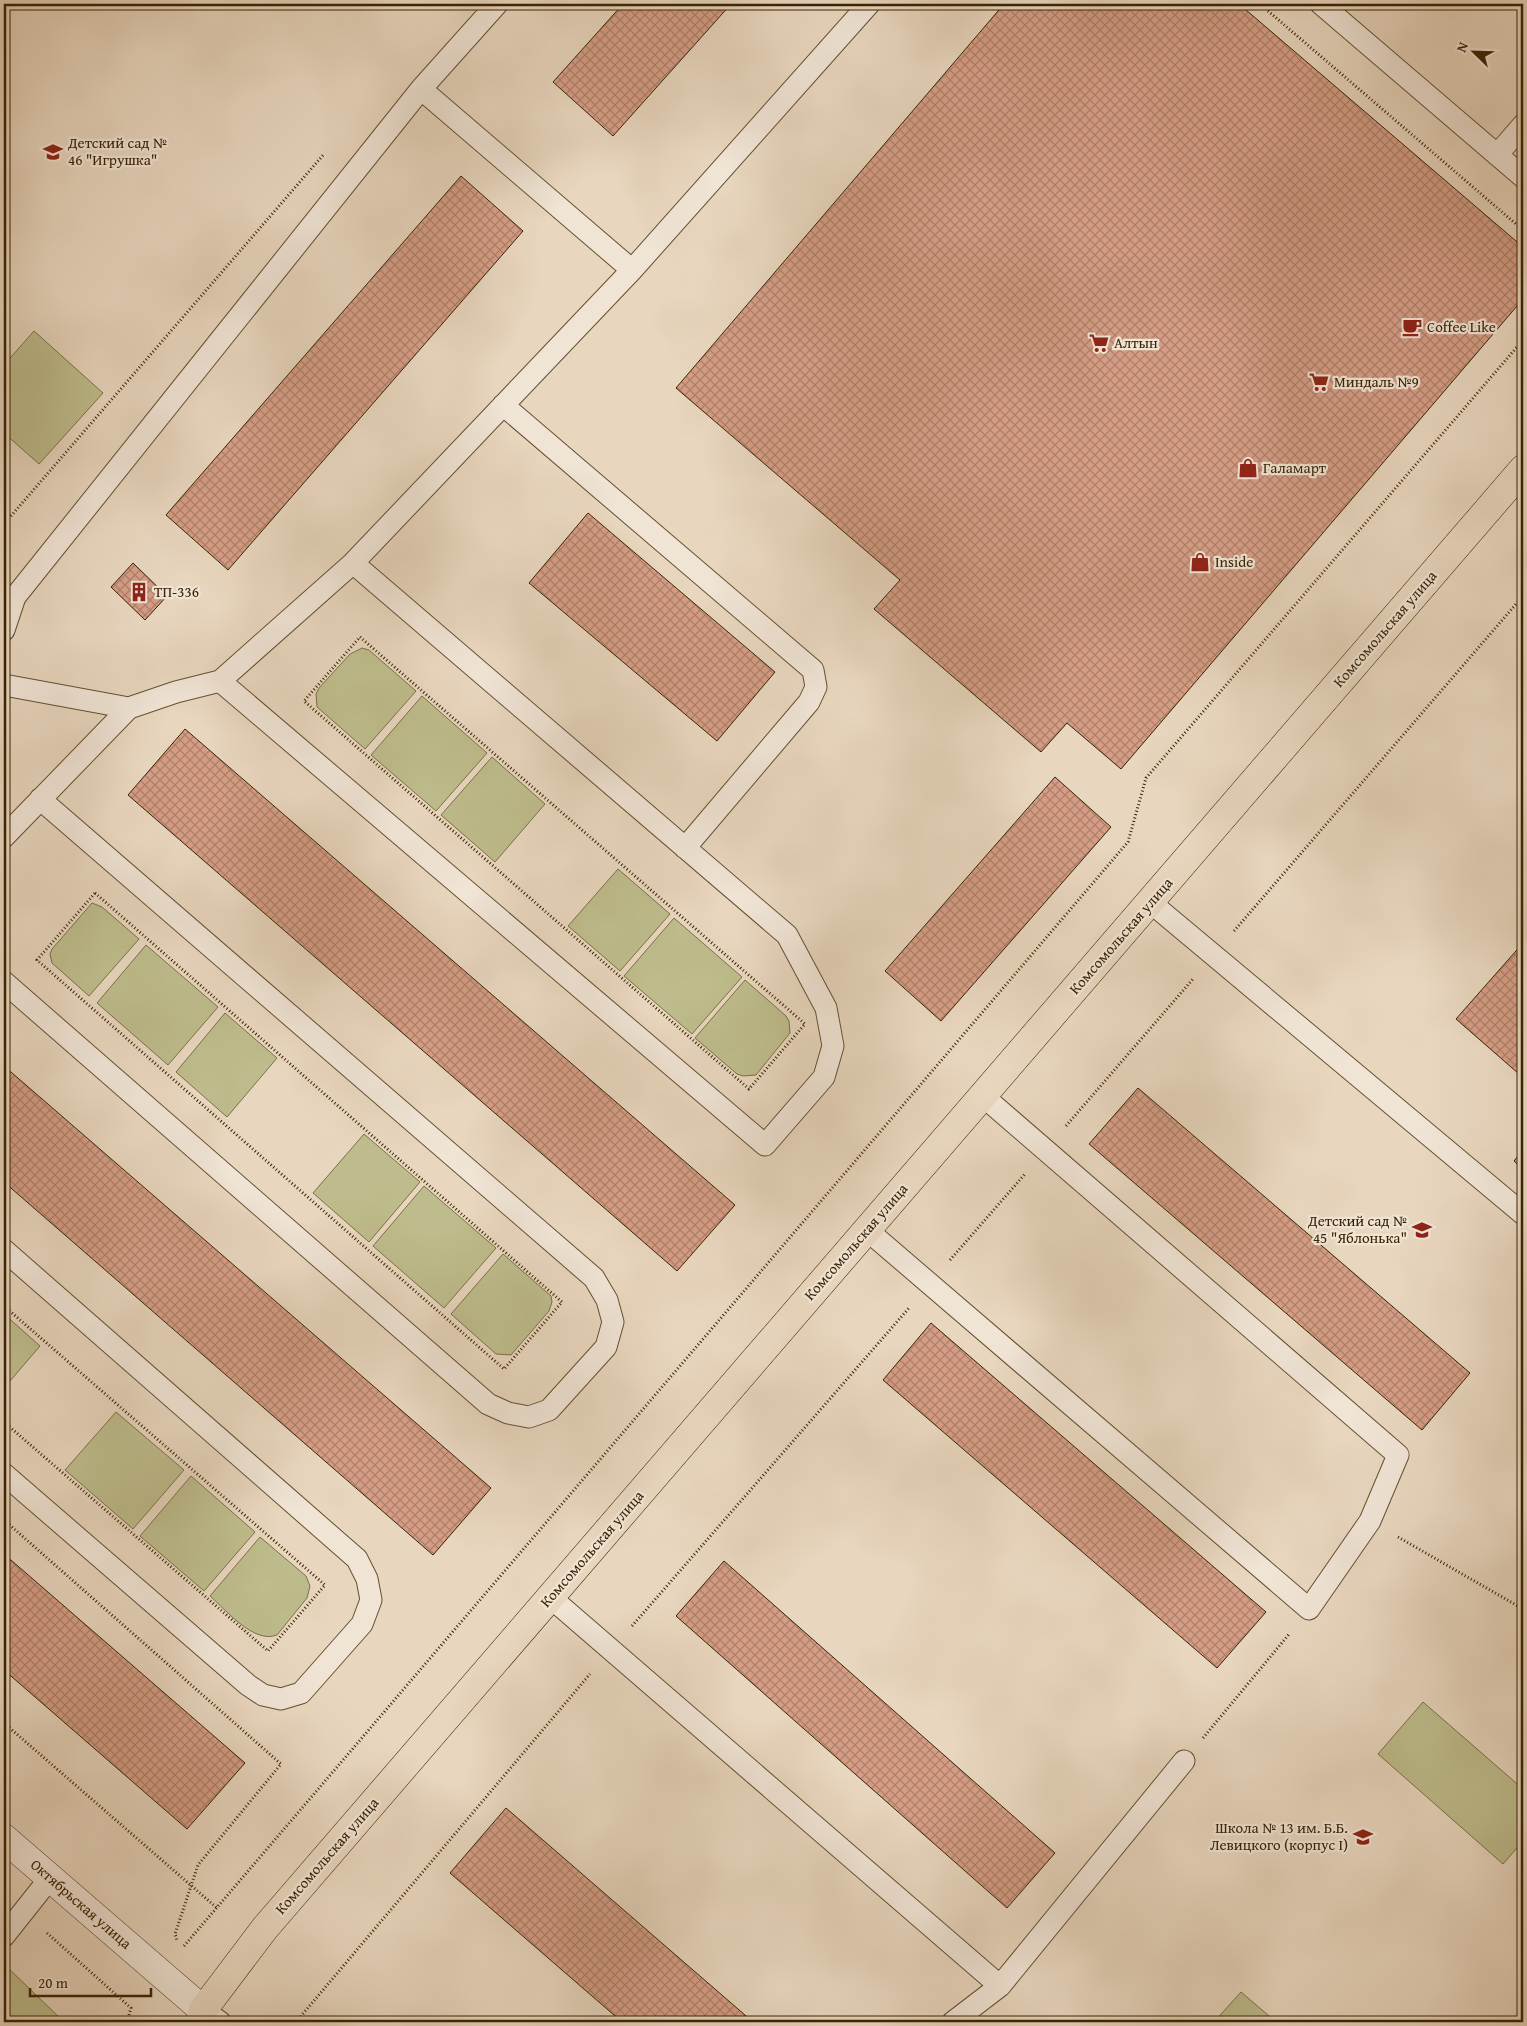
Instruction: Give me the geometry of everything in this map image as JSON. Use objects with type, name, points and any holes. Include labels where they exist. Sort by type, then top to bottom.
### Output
[{"type":"main road","name":"Комсомольская улица","points":[[208,2018],[265,1928],[1523,469]]},
{"type":"street","name":"Октябрьская улица","points":[[4,1838],[208,2018]]},
{"type":"lane","points":[[4,630],[15,597],[421,89],[497,4]]},
{"type":"lane","points":[[4,837],[129,708],[176,692],[220,681],[353,563],[632,270],[869,4]]},
{"type":"lane","points":[[1335,8],[1523,177]]},
{"type":"lane","points":[[421,89],[632,270]]},
{"type":"lane","points":[[1497,155],[1523,125]]},
{"type":"lane","points":[[504,405],[813,670],[816,687],[809,702],[685,848]]},
{"type":"lane","points":[[220,681],[766,1145],[824,1077],[833,1046],[826,1008],[787,935],[353,563]]},
{"type":"lane","points":[[4,685],[129,708]]},
{"type":"lane","points":[[4,982],[488,1404],[508,1414],[528,1417],[549,1410],[606,1347],[613,1322],[607,1300],[594,1278],[40,799]]},
{"type":"lane","points":[[1150,902],[1523,1214]]},
{"type":"lane","points":[[867,1230],[1309,1609],[1370,1521],[1398,1455],[983,1096]]},
{"type":"lane","points":[[4,1250],[357,1559],[367,1579],[371,1600],[362,1624],[302,1693],[281,1699],[262,1695],[248,1685],[4,1474]]},
{"type":"lane","points":[[550,1597],[1000,1986]]},
{"type":"lane","points":[[954,2022],[1000,1986],[1184,1761]]},
{"type":"lane","points":[[4,1936],[50,1878]]},
{"type":"path","points":[[1260,4],[1523,230]]},
{"type":"path","points":[[4,524],[331,147]]},
{"type":"path","points":[[180,1950],[1128,842],[1146,778],[1523,340]]},
{"type":"path","points":[[360,636],[805,1024],[749,1089],[304,701],[360,636]]},
{"type":"path","points":[[95,893],[562,1302],[504,1369],[37,960],[95,893]]},
{"type":"path","points":[[4,1306],[325,1585],[268,1651],[4,1422]]},
{"type":"path","points":[[4,1520],[281,1764],[198,1865],[175,1934],[178,1942]]},
{"type":"path","points":[[1370,1521],[1523,1609]]},
{"type":"path","points":[[1184,1761],[1309,1609]]},
{"type":"path","points":[[4,1723],[217,1908]]},
{"type":"path","points":[[24,1912],[130,2008],[128,2022]]},
{"type":"shaded area","points":[[34,331],[103,393],[39,464],[4,433],[4,365]]},
{"type":"shaded area","points":[[362,648],[369,650],[416,691],[365,749],[317,707],[316,694],[319,688],[350,654]]},
{"type":"shaded area","points":[[422,696],[487,753],[436,811],[371,755]]},
{"type":"shaded area","points":[[492,757],[545,804],[495,862],[441,815]]},
{"type":"shaded area","points":[[618,869],[670,914],[620,971],[568,926]]},
{"type":"shaded area","points":[[92,903],[102,907],[139,939],[89,996],[52,963],[50,954],[52,949]]},
{"type":"shaded area","points":[[674,918],[742,977],[692,1034],[624,976]]},
{"type":"shaded area","points":[[146,945],[218,1007],[168,1065],[97,1003]]},
{"type":"shaded area","points":[[745,980],[786,1016],[789,1021],[790,1033],[756,1075],[743,1076],[737,1074],[695,1038]]},
{"type":"shaded area","points":[[225,1013],[277,1058],[227,1117],[176,1072]]},
{"type":"shaded area","points":[[364,1134],[420,1182],[369,1242],[313,1193]]},
{"type":"shaded area","points":[[424,1186],[496,1248],[444,1308],[373,1246]]},
{"type":"shaded area","points":[[503,1254],[551,1296],[552,1302],[549,1311],[511,1355],[496,1354],[451,1314]]},
{"type":"shaded area","points":[[4,1314],[40,1346],[4,1388]]},
{"type":"shaded area","points":[[116,1412],[184,1470],[133,1529],[65,1470]]},
{"type":"shaded area","points":[[191,1476],[255,1532],[204,1591],[140,1536]]},
{"type":"shaded area","points":[[260,1537],[306,1576],[310,1586],[307,1598],[277,1635],[268,1637],[250,1631],[210,1596]]},
{"type":"shaded area","points":[[1423,1702],[1523,1789],[1523,1841],[1503,1864],[1378,1754]]},
{"type":"shaded area","points":[[4,1964],[64,2022],[4,2022]]},
{"type":"shaded area","points":[[1241,1992],[1276,2022],[1214,2022]]},
{"type":"building","points":[[623,4],[731,4],[613,136],[553,82]]},
{"type":"building","name":"Алтын","points":[[1004,4],[1239,4],[1523,247],[1523,299],[1121,769],[1067,723],[1041,752],[874,609],[900,580],[676,388]]},
{"type":"building","points":[[461,176],[523,231],[228,570],[166,515]]},
{"type":"building","points":[[588,513],[775,672],[717,741],[529,583]]},
{"type":"building","name":"ТП-336","points":[[133,563],[167,596],[145,620],[111,587]]},
{"type":"building","points":[[185,729],[735,1205],[677,1271],[128,795]]},
{"type":"building","points":[[1055,777],[1111,827],[941,1021],[885,971]]},
{"type":"building","points":[[1523,943],[1523,1069],[1519,1074],[1456,1019]]},
{"type":"building","points":[[4,1066],[491,1488],[433,1555],[4,1182]]},
{"type":"building","points":[[1138,1088],[1470,1373],[1422,1430],[1089,1144]]},
{"type":"building","points":[[1523,1150],[1523,1169],[1514,1161]]},
{"type":"building","points":[[931,1323],[1266,1612],[1217,1668],[883,1380]]},
{"type":"building","points":[[4,1554],[245,1763],[187,1829],[4,1670]]},
{"type":"building","points":[[724,1561],[1055,1853],[1007,1908],[676,1616]]},
{"type":"building","points":[[506,1808],[753,2022],[622,2022],[450,1873]]},
{"type":"place","name":"Детский сад № 46 \"Игрушка\"","points":[[53,152]]},
{"type":"place","name":"Coffee Like","points":[[1412,327]]},
{"type":"place","name":"Алтын","points":[[1099,343]]},
{"type":"place","name":"Миндаль №9","points":[[1319,382]]},
{"type":"place","name":"Галамарт","points":[[1248,468]]},
{"type":"place","name":"Inside","points":[[1200,562]]},
{"type":"place","name":"ТП-336","points":[[139,592]]},
{"type":"place","name":"Детский сад № 45 \"Яблонька\"","points":[[1422,1230]]},
{"type":"place","name":"Школа № 13 им. Б.Б. Левицкого (корпус I)","points":[[1363,1837]]}]
